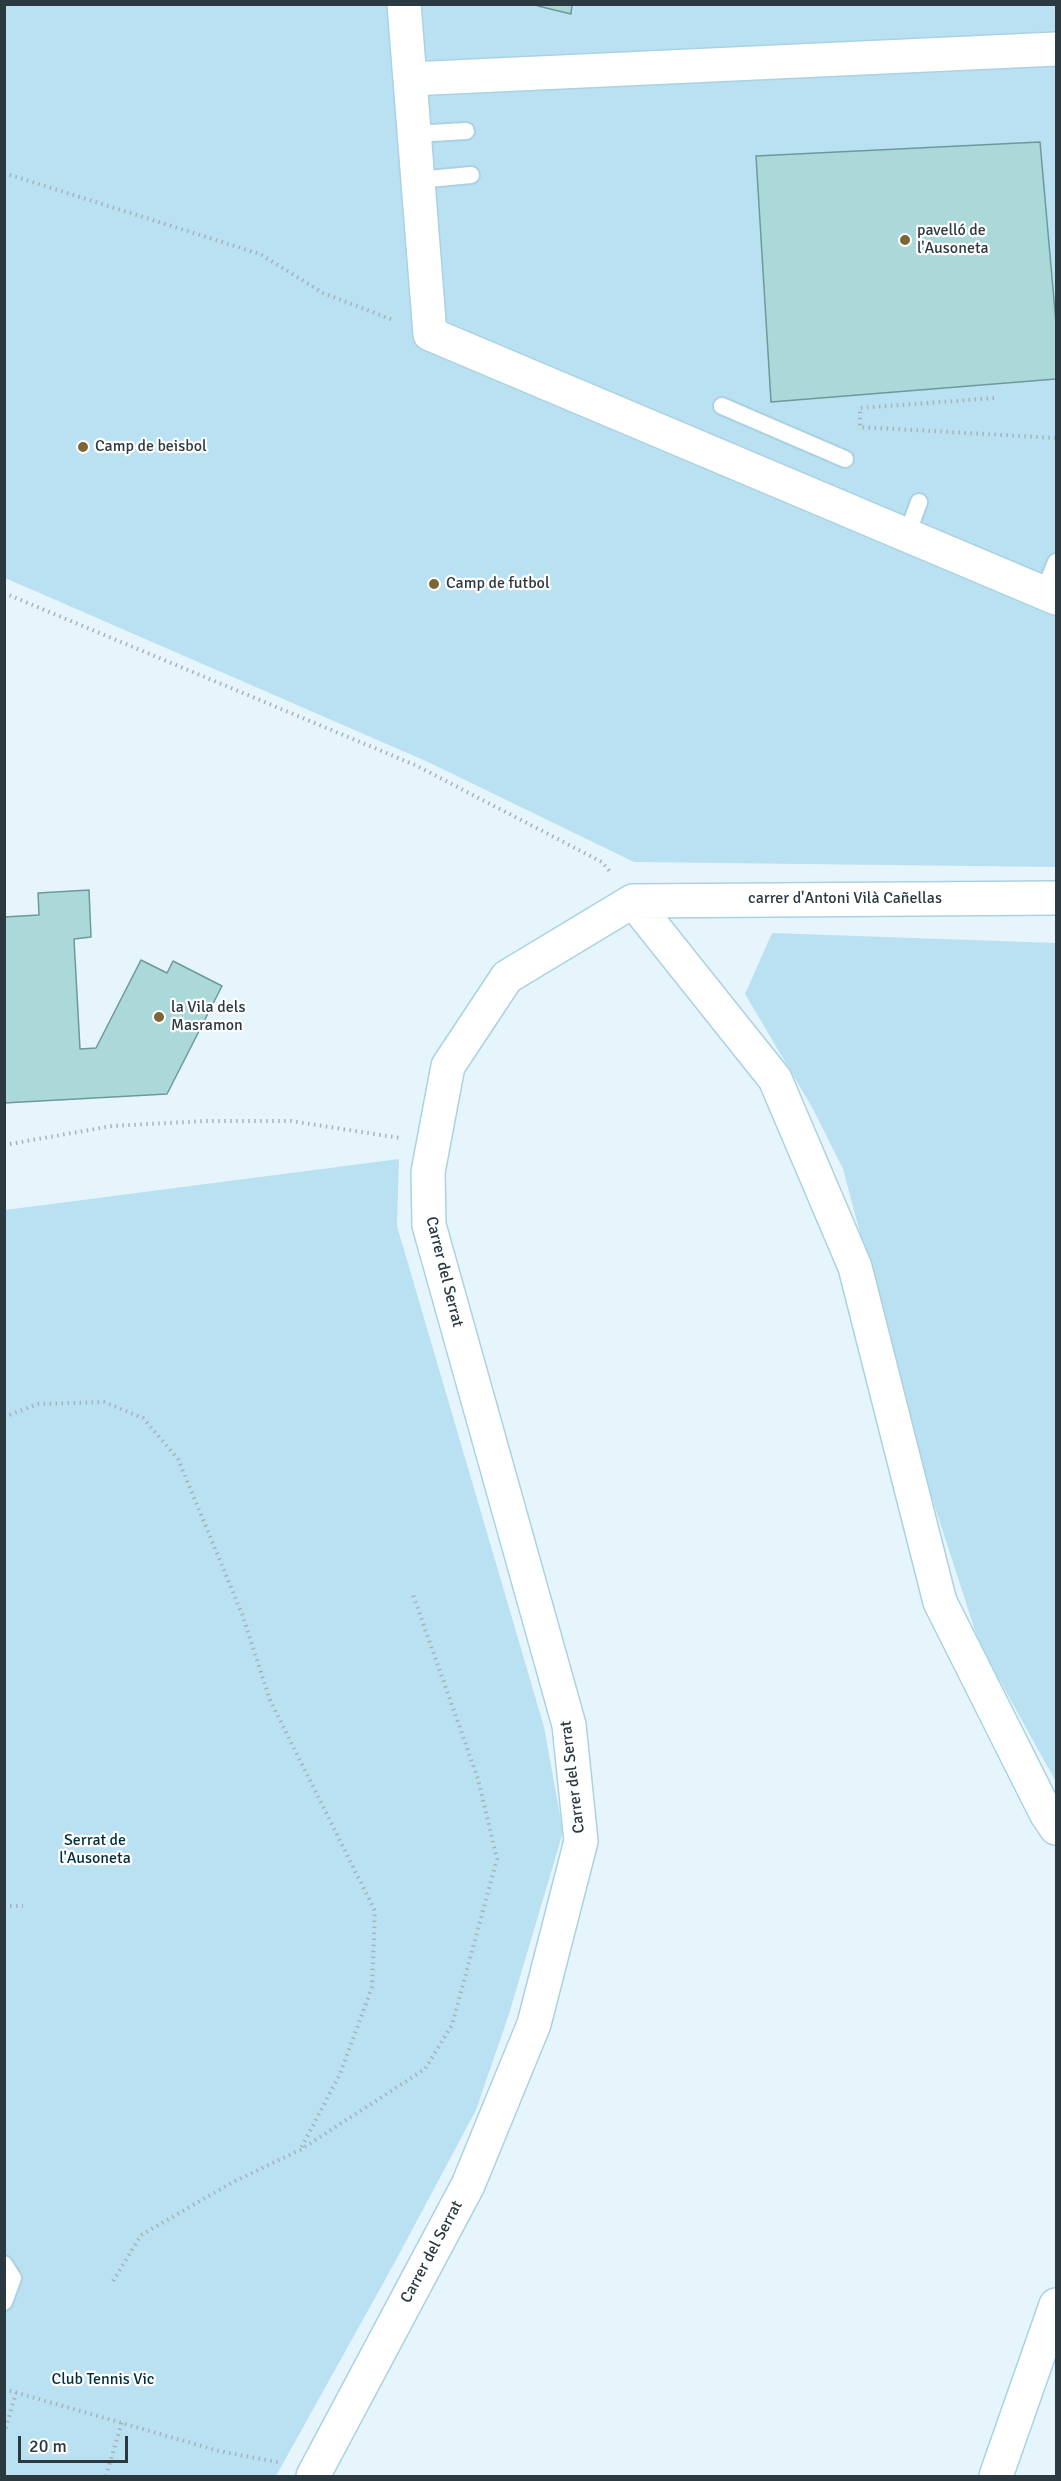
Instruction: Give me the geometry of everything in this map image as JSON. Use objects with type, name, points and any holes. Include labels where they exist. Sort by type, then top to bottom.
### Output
[{"type":"street","points":[[404,4],[430,334],[1050,595]]},
{"type":"street","points":[[410,79],[1056,49]]},
{"type":"street","name":"carrer d'Antoni Vilà Cañellas","points":[[633,901],[1056,898]]},
{"type":"street","points":[[633,901],[775,1079],[855,1267],[940,1602],[1046,1813],[1056,1828]]},
{"type":"street","name":"Carrer del Serrat","points":[[313,2476],[468,2185],[534,2024],[581,1841],[569,1725],[429,1225],[428,1172],[448,1066],[507,976],[633,901]]},
{"type":"street","points":[[996,2476],[1056,2305]]},
{"type":"lane","points":[[414,134],[466,131]]},
{"type":"lane","points":[[418,180],[471,175]]},
{"type":"lane","points":[[722,406],[844,459]]},
{"type":"lane","points":[[907,535],[919,502]]},
{"type":"lane","points":[[1050,595],[1056,562]]},
{"type":"lane","points":[[4,2264],[13,2277],[4,2302]]},
{"type":"path","points":[[4,173],[260,254],[323,293],[430,334]]},
{"type":"path","points":[[994,398],[860,408],[860,427],[1056,438]]},
{"type":"path","points":[[4,593],[415,765],[602,862],[633,901]]},
{"type":"path","points":[[4,1145],[112,1126],[205,1122],[291,1122],[433,1143]]},
{"type":"path","points":[[4,1417],[38,1404],[104,1402],[143,1418],[178,1459],[242,1614],[270,1700],[375,1911],[372,1987],[340,2074],[300,2150]]},
{"type":"path","points":[[113,2281],[141,2235],[231,2183],[300,2150],[425,2069],[452,2025],[496,1859],[478,1779],[412,1592]]},
{"type":"path","points":[[4,1906],[23,1906]]},
{"type":"path","points":[[4,2389],[219,2451],[284,2463]]},
{"type":"path","points":[[4,2434],[16,2392]]},
{"type":"path","points":[[106,2476],[122,2422]]},
{"type":"green space","points":[[5,5],[1056,5],[1056,867],[634,862],[428,762],[5,578]]},
{"type":"green space","points":[[772,933],[1056,943],[1056,1782],[979,1643],[923,1470],[843,1169],[813,1109],[745,994]]},
{"type":"green space","points":[[399,1159],[397,1226],[544,1727],[563,1832],[509,2014],[476,2110],[395,2262],[276,2476],[5,2476],[5,1210]]},
{"type":"building","points":[[536,4],[572,4],[571,14],[538,6]]},
{"type":"building","name":"pavelló de l'Ausoneta","points":[[1040,142],[1056,323],[1056,379],[771,402],[756,156]]},
{"type":"building","name":"la Vila dels Masramon","points":[[89,890],[91,937],[74,939],[80,1049],[96,1048],[141,960],[167,973],[173,961],[222,986],[167,1094],[4,1103],[4,917],[39,915],[38,893]]},
{"type":"place","name":"pavelló de l'Ausoneta","points":[[905,240]]},
{"type":"place","name":"Camp de beisbol","points":[[83,447]]},
{"type":"place","name":"Camp de futbol","points":[[434,584]]},
{"type":"place","name":"la Vila dels Masramon","points":[[159,1017]]},
{"type":"park label","name":"Serrat de l'Ausoneta","points":[[95,1850]]},
{"type":"park label","name":"Club Tennis Vic","points":[[103,2380]]}]
